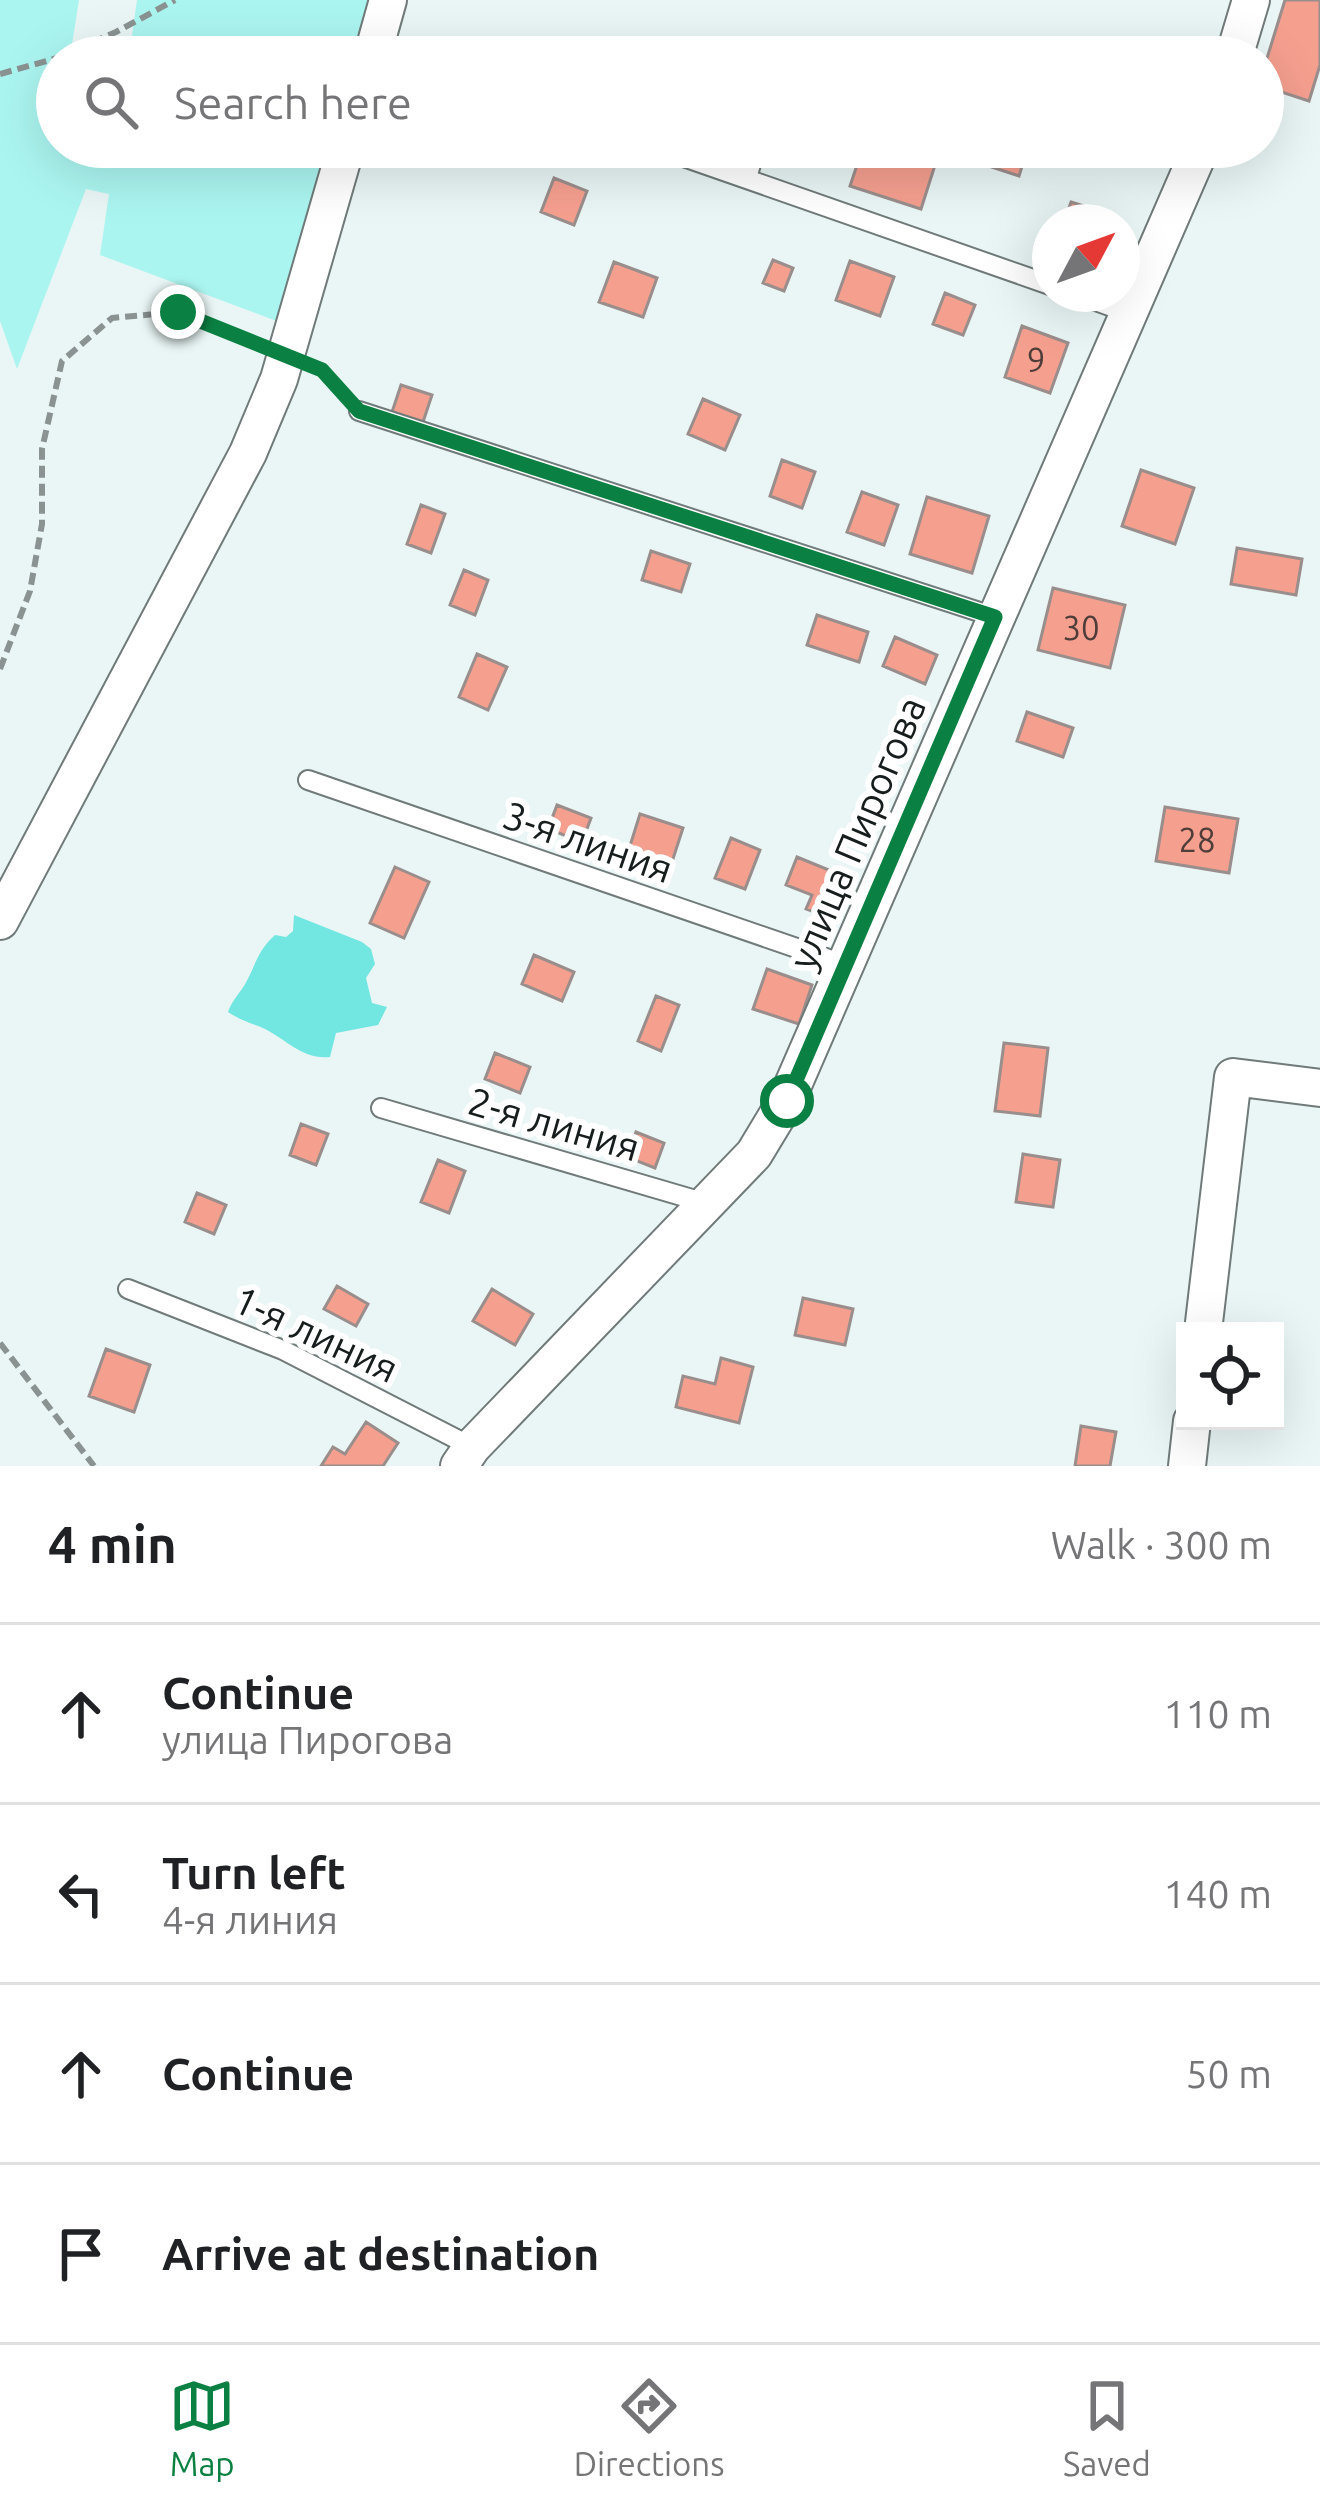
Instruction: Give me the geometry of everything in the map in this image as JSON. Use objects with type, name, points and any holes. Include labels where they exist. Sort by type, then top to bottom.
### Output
[{"type":"street","points":[[378,36],[388,0]]},
{"type":"street","points":[[1240,36],[1251,0]]},
{"type":"street","points":[[0,921],[248,453],[286,355],[340,168]]},
{"type":"street","name":"улица Пирогова","points":[[466,1456],[709,1204],[754,1154],[787,1101],[1193,168]]},
{"type":"street","points":[[1204,1322],[1233,1077],[1320,1088]]},
{"type":"street","points":[[1187,1466],[1191,1430]]},
{"type":"lane","points":[[717,168],[1032,279]]},
{"type":"lane","points":[[747,178],[750,168]]},
{"type":"lane","points":[[359,411],[995,617]]},
{"type":"lane","name":"3-я линия","points":[[308,780],[846,965]]},
{"type":"lane","name":"2-я линия","points":[[381,1108],[709,1204]]},
{"type":"lane","name":"1-я линия","points":[[128,1289],[283,1350],[466,1456]]},
{"type":"path","points":[[107,36],[176,0]]},
{"type":"path","points":[[0,74],[36,63]]},
{"type":"path","points":[[0,668],[30,591],[42,524],[42,449],[62,361],[112,318],[178,312],[322,370],[359,411]]},
{"type":"path","points":[[0,1343],[94,1466]]},
{"type":"shaded area","points":[[0,0],[79,0],[73,36],[36,36],[36,168],[354,168],[306,332],[100,255],[109,194],[86,189],[17,369],[0,321]]},
{"type":"shaded area","points":[[137,0],[403,0],[393,36],[132,36]]},
{"type":"shaded area","points":[[294,915],[371,949],[375,964],[366,978],[372,1003],[387,1007],[378,1025],[336,1033],[330,1057],[303,1052],[228,1012],[264,947],[275,935],[286,937],[293,931]]},
{"type":"building","points":[[1285,0],[1320,0],[1320,65],[1309,101],[1284,93],[1284,36],[1274,36]]},
{"type":"building","points":[[856,168],[934,168],[921,209],[850,186]]},
{"type":"building","points":[[995,168],[1021,168],[1019,176]]},
{"type":"building","points":[[554,178],[587,191],[574,225],[541,212]]},
{"type":"building","points":[[773,260],[793,268],[784,291],[763,283]]},
{"type":"building","points":[[850,261],[894,277],[880,316],[836,300]]},
{"type":"building","points":[[614,262],[657,278],[643,317],[599,302]]},
{"type":"building","points":[[945,293],[975,305],[963,335],[933,324]]},
{"type":"building","points":[[1022,326],[1068,343],[1050,393],[1005,377]]},
{"type":"building","points":[[401,385],[432,395],[423,422],[392,412]]},
{"type":"building","points":[[703,399],[740,415],[725,450],[688,434]]},
{"type":"building","points":[[782,460],[815,472],[802,508],[770,496]]},
{"type":"building","points":[[1141,470],[1194,488],[1175,544],[1122,526]]},
{"type":"building","points":[[862,492],[898,505],[884,545],[847,532]]},
{"type":"building","points":[[927,497],[989,516],[972,573],[910,554]]},
{"type":"building","points":[[421,505],[445,514],[431,553],[407,544]]},
{"type":"building","points":[[1237,548],[1302,559],[1296,595],[1231,584]]},
{"type":"building","points":[[651,551],[690,564],[681,592],[642,580]]},
{"type":"building","points":[[464,570],[488,580],[475,615],[450,605]]},
{"type":"building","points":[[1053,588],[1125,605],[1110,668],[1038,650]]},
{"type":"building","points":[[817,615],[868,632],[859,662],[807,645]]},
{"type":"building","points":[[895,637],[937,655],[925,684],[883,666]]},
{"type":"building","points":[[477,654],[507,667],[488,710],[459,697]]},
{"type":"building","points":[[1027,712],[1073,728],[1063,757],[1017,741]]},
{"type":"building","points":[[557,805],[591,818],[582,842],[548,829]]},
{"type":"building","points":[[1165,807],[1238,819],[1229,873],[1156,861]]},
{"type":"building","points":[[640,814],[683,828],[672,862],[629,849]]},
{"type":"building","points":[[731,838],[760,850],[745,889],[715,878]]},
{"type":"building","points":[[797,857],[851,879],[836,920],[806,909],[812,895],[786,885]]},
{"type":"building","points":[[395,867],[429,882],[404,938],[370,923]]},
{"type":"building","points":[[534,955],[574,972],[562,1001],[522,984]]},
{"type":"building","points":[[767,969],[812,985],[799,1024],[753,1009]]},
{"type":"building","points":[[656,996],[679,1005],[661,1051],[638,1041]]},
{"type":"building","points":[[1004,1043],[1048,1048],[1040,1116],[995,1111]]},
{"type":"building","points":[[495,1053],[530,1067],[520,1093],[485,1079]]},
{"type":"building","points":[[301,1124],[328,1134],[316,1165],[290,1155]]},
{"type":"building","points":[[636,1132],[664,1143],[655,1168],[627,1157]]},
{"type":"building","points":[[1023,1154],[1060,1160],[1053,1207],[1016,1202]]},
{"type":"building","points":[[438,1160],[465,1171],[449,1213],[421,1202]]},
{"type":"building","points":[[197,1193],[226,1205],[214,1234],[185,1222]]},
{"type":"building","points":[[337,1286],[368,1304],[356,1326],[324,1309]]},
{"type":"building","points":[[492,1289],[533,1314],[515,1345],[473,1321]]},
{"type":"building","points":[[803,1298],[853,1309],[845,1345],[795,1335]]},
{"type":"building","points":[[106,1349],[150,1365],[134,1412],[89,1396]]},
{"type":"building","points":[[721,1358],[753,1367],[739,1423],[676,1407],[683,1376],[715,1384]]},
{"type":"building","points":[[366,1422],[398,1443],[383,1466],[321,1466],[333,1447],[345,1454]]},
{"type":"building","points":[[1081,1426],[1116,1432],[1110,1466],[1075,1466]]},
{"type":"route","points":[[178,312],[322,370],[359,411],[995,617],[787,1101]]}]
